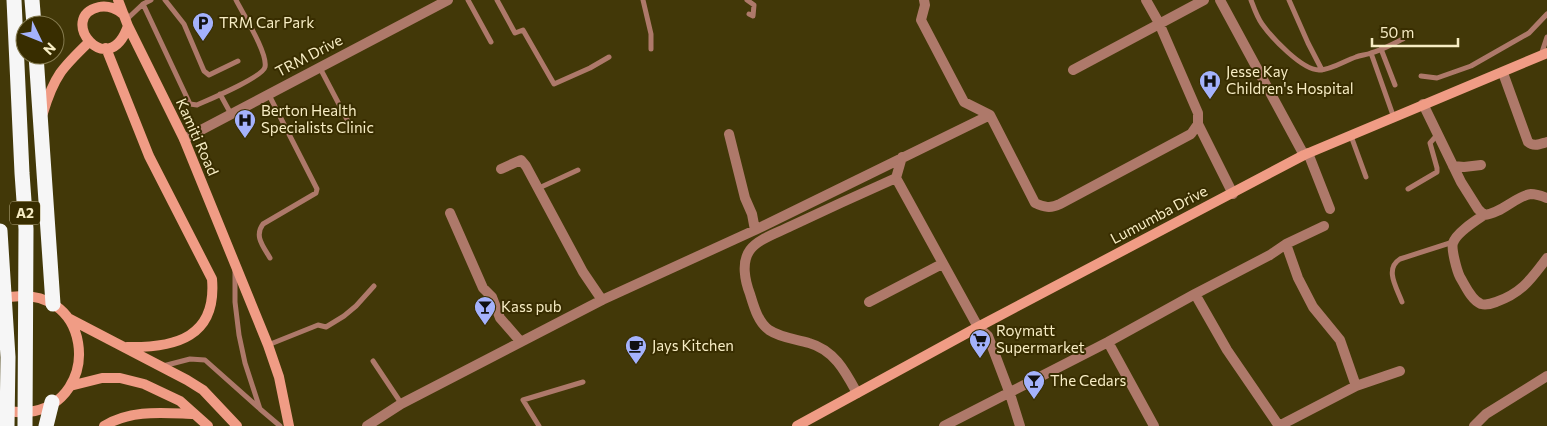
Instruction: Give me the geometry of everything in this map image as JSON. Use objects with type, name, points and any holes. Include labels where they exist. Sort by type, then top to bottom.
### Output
[{"type":"highway","name":"A2","points":[[14,0],[26,229],[25,426]]},
{"type":"highway","points":[[32,0],[33,15]]},
{"type":"highway","points":[[37,65],[53,304]]},
{"type":"highway","name":"A2","points":[[0,231],[8,356],[7,426]]},
{"type":"highway","points":[[46,426],[52,402]]},
{"type":"main road","name":"Kamiti Road","points":[[118,0],[126,21],[184,139],[268,345],[279,377],[289,426]]},
{"type":"main road","points":[[107,6],[120,11],[126,21],[121,41],[116,45],[106,48],[96,47],[89,42],[83,29],[84,20],[89,12],[98,7],[107,6]]},
{"type":"main road","points":[[40,125],[55,80],[65,65],[89,42]]},
{"type":"main road","points":[[106,48],[149,156],[212,279],[214,296],[206,319],[193,334],[172,344],[148,348],[126,347]]},
{"type":"main road","name":"Lumumba Drive","points":[[797,426],[811,422],[858,393],[978,327],[1306,154],[1544,55]]},
{"type":"main road","points":[[0,298],[24,295],[39,298],[53,304],[68,318],[162,366],[203,390],[237,426]]},
{"type":"main road","points":[[0,410],[28,412],[46,406],[62,396],[70,386],[77,370],[80,352],[77,334],[68,318]]},
{"type":"main road","points":[[70,386],[102,378],[120,378],[144,384],[180,401],[208,426]]},
{"type":"main road","points":[[104,426],[125,417],[143,413],[194,414]]},
{"type":"street","name":"TRM Drive","points":[[184,139],[448,0]]},
{"type":"street","points":[[924,0],[925,5],[921,20],[964,102],[990,115],[1035,203],[1044,207],[1053,207],[1060,204],[1191,134],[1198,124]]},
{"type":"street","points":[[1146,0],[1159,23],[1198,113],[1198,124],[1233,194]]},
{"type":"street","points":[[1072,70],[1204,0]]},
{"type":"street","points":[[1220,0],[1306,154],[1330,209]]},
{"type":"street","points":[[1503,73],[1528,142],[1537,146],[1547,142]]},
{"type":"street","points":[[1423,104],[1453,166],[1478,209],[1484,215]]},
{"type":"street","points":[[366,426],[401,404],[602,300],[755,230],[990,115]]},
{"type":"street","points":[[729,134],[755,230]]},
{"type":"street","points":[[902,157],[896,178],[978,327],[988,336],[1020,426]]},
{"type":"street","points":[[501,169],[521,160],[583,272],[602,300]]},
{"type":"street","points":[[1453,166],[1481,165]]},
{"type":"street","points":[[858,393],[839,362],[831,353],[809,343],[781,336],[770,331],[761,322],[748,291],[745,260],[750,250],[761,241],[828,208],[896,178]]},
{"type":"street","points":[[1547,198],[1531,194],[1525,195],[1506,207],[1484,215],[1470,225],[1453,242],[1452,249],[1459,274],[1475,300],[1482,305],[1492,304],[1516,293],[1526,285],[1547,258]]},
{"type":"street","points":[[450,213],[483,288],[492,297],[500,318],[520,341]]},
{"type":"street","points":[[944,426],[1010,394],[1270,255],[1286,244],[1324,226]]},
{"type":"street","points":[[1286,244],[1298,278],[1313,307],[1340,340],[1356,386]]},
{"type":"street","points":[[869,302],[942,264]]},
{"type":"street","points":[[1195,294],[1227,350],[1278,426],[1356,386],[1400,371]]},
{"type":"street","points":[[1108,342],[1154,426]]},
{"type":"street","points":[[1474,426],[1486,414],[1545,381]]},
{"type":"lane","points":[[126,21],[143,4],[151,0]]},
{"type":"lane","points":[[165,0],[184,24],[204,71],[210,75],[238,61]]},
{"type":"lane","points":[[143,4],[190,104],[197,105],[259,74],[265,68],[264,57],[259,45],[236,0]]},
{"type":"lane","points":[[468,0],[491,42]]},
{"type":"lane","points":[[498,0],[515,33],[523,30],[554,84],[590,68],[609,57]]},
{"type":"lane","points":[[643,0],[651,34],[651,50]]},
{"type":"lane","points":[[747,0],[754,5],[753,16],[749,14]]},
{"type":"lane","points":[[1251,0],[1262,24],[1283,47],[1308,67],[1322,70],[1371,53],[1403,39]]},
{"type":"lane","points":[[1289,0],[1322,70]]},
{"type":"lane","points":[[1421,76],[1437,78],[1471,66],[1530,33],[1547,14]]},
{"type":"lane","points":[[1544,55],[1547,37]]},
{"type":"lane","points":[[1381,49],[1395,85]]},
{"type":"lane","points":[[1371,53],[1394,118]]},
{"type":"lane","points":[[320,68],[352,129]]},
{"type":"lane","points":[[220,94],[231,114]]},
{"type":"lane","points":[[268,94],[317,189],[316,193],[263,224],[260,228],[258,238],[270,258]]},
{"type":"lane","points":[[1408,189],[1436,172],[1437,168],[1430,143],[1438,134]]},
{"type":"lane","points":[[1351,136],[1366,177]]},
{"type":"lane","points":[[538,188],[578,170]]},
{"type":"lane","points":[[1402,302],[1391,272],[1394,262],[1400,258],[1453,242]]},
{"type":"lane","name":"Kamiti Road","points":[[235,263],[235,302],[238,335],[260,409]]},
{"type":"lane","points":[[268,345],[318,325],[326,327],[356,306],[374,286]]},
{"type":"lane","points":[[162,366],[190,359],[204,360],[280,426]]},
{"type":"lane","points":[[372,361],[401,404]]},
{"type":"lane","points":[[539,426],[523,400],[583,382]]},
{"type":"place","name":"TRM Car Park","points":[[203,42]]},
{"type":"place","name":"Jesse Kay Children's Hospital","points":[[1210,100]]},
{"type":"place","name":"Berton Health Specialists Clinic","points":[[245,139]]},
{"type":"place","name":"Kass pub","points":[[485,326]]},
{"type":"place","name":"Roymatt Supermarket","points":[[980,359]]},
{"type":"place","name":"Jays Kitchen","points":[[636,365]]},
{"type":"place","name":"The Cedars","points":[[1034,400]]}]
